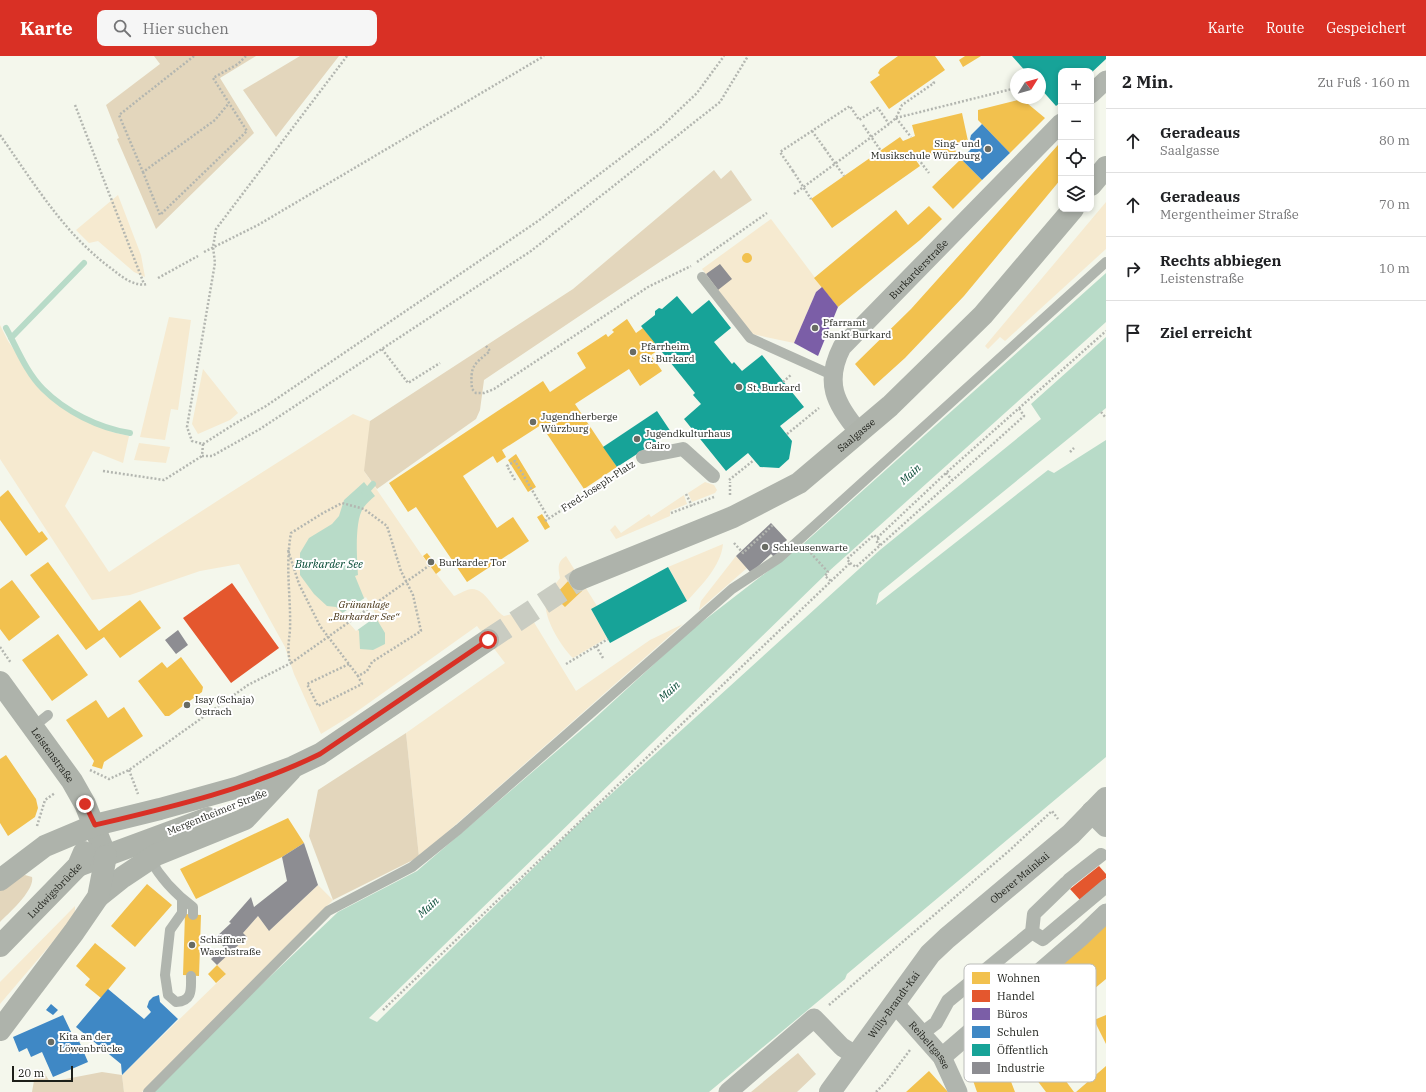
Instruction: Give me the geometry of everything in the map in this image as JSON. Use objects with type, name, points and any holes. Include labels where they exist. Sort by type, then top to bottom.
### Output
[{"type":"main road","points":[[1094,181],[1106,166]]},
{"type":"main road","name":"Saalgasse","points":[[580,579],[733,518],[799,483],[890,406],[983,315],[1070,212]]},
{"type":"main road","name":"Mergentheimer Straße","points":[[78,866],[198,822],[270,785],[293,767],[320,754],[488,640]]},
{"type":"main road","name":"Leistenstraße","points":[[0,682],[41,721],[80,775],[106,856]]},
{"type":"main road","points":[[0,1030],[74,932],[98,897],[150,859],[245,818],[270,785]]},
{"type":"main road","name":"Mergentheimer Straße","points":[[0,880],[45,846],[95,825],[240,786],[270,785]]},
{"type":"main road","name":"Ludwigsbrücke","points":[[0,946],[78,866],[95,825]]},
{"type":"main road","points":[[98,897],[106,856]]},
{"type":"street","points":[[1094,91],[1106,80]]},
{"type":"street","name":"Burkarderstraße","points":[[859,432],[845,415],[835,396],[832,375],[836,359],[842,346],[1058,126]]},
{"type":"street","name":"Fred-Joseph-Platz","points":[[643,457],[683,449],[713,476]]},
{"type":"street","name":"Oberer Mainkai","points":[[930,954],[1071,834],[1101,812]]},
{"type":"street","points":[[993,964],[1032,932],[1034,914],[1067,881],[1101,855]]},
{"type":"street","points":[[1032,932],[1043,939],[1106,886]]},
{"type":"street","points":[[1050,964],[1106,913]]},
{"type":"street","name":"Willy-Brandt-Kai","points":[[830,1092],[930,954]]},
{"type":"street","points":[[925,1031],[936,1023],[948,1001],[964,988]]},
{"type":"street","name":"Reibeltgasse","points":[[895,1004],[925,1031],[942,1057],[958,1092]]},
{"type":"street","points":[[728,1092],[814,1018],[842,1047],[857,1056]]},
{"type":"street","points":[[942,1057],[964,1038]]},
{"type":"lane","points":[[148,1092],[328,911],[412,867],[459,829],[732,589],[779,558],[1106,262]]},
{"type":"lane","points":[[702,277],[750,338],[832,375]]},
{"type":"lane","points":[[150,859],[159,876],[182,899],[193,907],[193,915]]},
{"type":"lane","points":[[182,899],[182,913],[170,930],[164,975],[168,995],[176,1002],[183,1002],[188,997],[190,992],[191,976]]},
{"type":"path","points":[[194,56],[119,115],[160,215],[247,131],[213,78],[238,64],[246,56]]},
{"type":"path","points":[[204,444],[192,441],[186,427],[215,263],[213,247],[216,229],[348,56]]},
{"type":"path","points":[[204,252],[258,225],[544,56]]},
{"type":"path","points":[[202,456],[204,444],[266,406],[538,221],[660,128],[697,93],[724,56]]},
{"type":"path","points":[[103,472],[164,480],[202,456],[212,456],[260,429],[531,250],[720,102],[748,56]]},
{"type":"path","points":[[794,194],[889,124],[896,118],[902,105],[934,83],[932,80]]},
{"type":"path","points":[[896,118],[1010,90]]},
{"type":"path","points":[[142,172],[215,120],[229,103]]},
{"type":"path","points":[[75,105],[144,285]]},
{"type":"path","points":[[811,199],[780,152],[850,106],[881,150]]},
{"type":"path","points":[[860,120],[878,108],[889,124]]},
{"type":"path","points":[[896,118],[911,137]]},
{"type":"path","points":[[812,131],[844,176]]},
{"type":"path","points":[[0,135],[59,220],[74,236],[89,251],[130,282],[144,285],[148,284]]},
{"type":"path","points":[[916,156],[929,173]]},
{"type":"path","points":[[486,346],[490,351],[474,364],[472,370],[472,389],[476,393],[484,393],[494,389],[648,288],[694,264],[767,213]]},
{"type":"path","points":[[158,278],[198,256]]},
{"type":"path","points":[[877,538],[946,473],[1106,331]]},
{"type":"path","points":[[382,349],[408,383],[440,363]]},
{"type":"path","points":[[783,382],[791,376]]},
{"type":"path","points":[[787,434],[835,396]]},
{"type":"path","points":[[880,545],[878,542],[879,540],[874,535],[847,559],[856,567],[1024,416],[1019,408]]},
{"type":"path","points":[[1101,412],[1106,418]]},
{"type":"path","points":[[1070,452],[1074,448]]},
{"type":"path","name":"Fred-Joseph-Platz","points":[[545,521],[643,457]]},
{"type":"path","points":[[713,476],[730,480],[754,460]]},
{"type":"path","points":[[515,480],[507,466],[516,461],[549,519]]},
{"type":"path","points":[[946,473],[952,480]]},
{"type":"path","points":[[686,494],[691,506]]},
{"type":"path","points":[[672,513],[714,497]]},
{"type":"path","points":[[291,663],[287,647],[290,630],[288,550],[291,533],[323,512],[342,503],[364,509],[387,526],[401,571],[414,595],[421,631],[372,662],[367,671],[358,676]]},
{"type":"path","points":[[734,543],[743,553],[760,535],[773,525]]},
{"type":"path","points":[[807,549],[828,572],[825,576],[831,581]]},
{"type":"path","points":[[288,550],[299,584],[320,626],[349,664],[358,676],[362,684],[318,706],[307,684],[349,664]]},
{"type":"path","points":[[383,1010],[850,563]]},
{"type":"path","points":[[33,829],[39,825],[45,800],[80,775],[109,779],[129,770],[248,684],[291,663],[430,565]]},
{"type":"path","points":[[566,664],[608,639]]},
{"type":"path","points":[[596,646],[603,658]]},
{"type":"path","points":[[814,1018],[999,860],[1052,811],[1058,818]]},
{"type":"path","points":[[876,1092],[886,1083],[925,1031]]},
{"type":"green space","points":[[118,195],[141,255],[145,277],[134,272],[98,241],[89,243],[76,230]]},
{"type":"green space","points":[[1106,202],[1106,249],[1005,341],[1000,337],[988,349],[985,346]]},
{"type":"green space","points":[[771,219],[822,287],[816,292],[794,343],[752,334],[702,269]]},
{"type":"green space","points":[[169,317],[191,320],[178,410],[171,409],[165,440],[140,437]]},
{"type":"green space","name":"Grünanlage „Burkarder See“","points":[[0,325],[8,341],[42,391],[67,411],[112,432],[129,436],[123,463],[93,451],[65,506],[109,572],[353,414],[370,421],[386,455],[364,471],[423,557],[454,596],[470,589],[477,590],[481,592],[504,616],[520,612],[532,619],[576,691],[650,640],[683,624],[419,857],[406,733],[505,663],[477,626],[352,715],[321,734],[294,674],[285,647],[239,564],[200,571],[130,595],[92,600],[0,459]]},
{"type":"green space","points":[[203,369],[238,413],[230,420],[198,434],[192,424]]},
{"type":"green space","points":[[139,443],[170,447],[166,463],[134,460]]},
{"type":"green space","points":[[705,482],[714,485],[717,490],[715,493],[692,502],[688,493]]},
{"type":"green space","points":[[684,495],[687,504],[670,511],[670,516],[616,539],[610,530],[615,525],[621,533],[649,514],[651,517]]},
{"type":"green space","points":[[723,544],[718,560],[710,575],[687,601],[668,567]]},
{"type":"green space","points":[[566,556],[597,606],[591,609],[607,638],[573,658],[558,639],[547,614],[546,606],[547,596],[560,578],[560,563]]},
{"type":"green space","points":[[736,556],[747,568],[699,610],[701,601]]},
{"type":"green space","points":[[318,885],[333,900],[142,1092],[124,1092],[122,1075],[226,974],[217,965],[247,937],[243,933],[258,916],[269,931]]},
{"type":"green space","points":[[75,906],[75,913],[68,924],[0,1004],[0,982]]},
{"type":"shaded area","points":[[154,56],[256,56],[220,78],[254,133],[156,229],[117,139],[119,138],[106,105],[160,64]]},
{"type":"shaded area","points":[[300,56],[339,56],[276,137],[243,90]]},
{"type":"shaded area","points":[[714,170],[721,179],[731,170],[752,200],[484,380],[480,410],[476,419],[377,489],[364,471],[370,421],[573,289]]},
{"type":"shaded area","points":[[406,733],[419,857],[333,900],[309,836],[318,790]]},
{"type":"shaded area","points":[[25,875],[32,877],[30,888],[26,895],[0,922],[0,890],[16,879]]},
{"type":"shaded area","points":[[798,1053],[816,1074],[797,1092],[751,1092]]},
{"type":"shaded area","points":[[43,1071],[50,1082],[102,1072],[122,1075],[124,1092],[32,1092],[35,1075]]},
{"type":"water","name":"Main","points":[[1106,273],[1106,322],[828,572],[369,1018],[377,1022],[577,825],[880,550],[1041,419],[1031,404],[1106,337],[1106,408],[879,593],[876,605],[1048,470],[1054,473],[1106,440],[1106,757],[847,974],[845,979],[709,1092],[152,1092],[241,1004],[338,912],[417,871],[593,720],[689,632],[803,544]]},
{"type":"water","name":"Burkarder See","points":[[364,482],[375,496],[364,507],[359,521],[357,530],[358,575],[355,576],[364,598],[385,633],[385,644],[373,650],[360,649],[359,631],[336,607],[327,606],[314,594],[300,575],[300,553],[309,538],[332,524],[339,516],[344,500]]},
{"type":"pier","points":[[366,597],[377,616],[356,631],[341,614]]},
{"type":"building: Wohnen","points":[[898,56],[935,56],[945,70],[889,109],[870,82],[880,75],[878,73],[880,69]]},
{"type":"building: Wohnen","points":[[965,56],[981,56],[963,67],[959,60]]},
{"type":"building: Wohnen","points":[[1010,102],[1010,104],[1028,104],[1045,118],[1010,153],[978,120],[978,110]]},
{"type":"building: Wohnen","points":[[962,113],[968,141],[954,144],[956,153],[935,158],[934,154],[920,158],[913,156],[920,166],[832,228],[811,199],[900,137],[903,141],[915,136],[912,125]]},
{"type":"building: Wohnen","points":[[1058,145],[1058,183],[964,296],[905,358],[874,386],[855,364],[911,309]]},
{"type":"building: Wohnen","points":[[961,159],[982,180],[953,209],[932,187]]},
{"type":"building: Wohnen","points":[[929,206],[942,219],[920,240],[838,307],[814,278],[896,210],[908,225]]},
{"type":"building: Wohnen","points":[[745,253],[749,253],[751,254],[751,262],[745,263],[742,260],[742,256]]},
{"type":"building: Wohnen","points":[[627,319],[636,333],[643,328],[660,349],[651,355],[662,371],[640,386],[629,369],[575,404],[617,467],[584,489],[541,425],[502,450],[506,457],[497,463],[493,456],[463,476],[497,528],[513,517],[529,541],[467,582],[416,507],[408,512],[389,483],[543,381],[550,392],[586,368],[577,353],[606,334],[608,337],[614,332],[612,330]]},
{"type":"building: Wohnen","points":[[516,454],[536,487],[528,492],[508,460]]},
{"type":"building: Wohnen","points":[[8,490],[39,533],[42,531],[48,539],[26,556],[0,520],[0,497]]},
{"type":"building: Wohnen","points":[[542,514],[550,527],[545,530],[537,517]]},
{"type":"building: Wohnen","name":"Burkarder Tor","points":[[427,553],[441,570],[436,574],[423,556]]},
{"type":"building: Wohnen","points":[[48,562],[99,631],[140,600],[161,628],[120,658],[104,637],[86,650],[30,575]]},
{"type":"building: Wohnen","points":[[570,579],[582,591],[565,607],[554,596]]},
{"type":"building: Wohnen","points":[[12,580],[40,617],[9,641],[0,629],[0,589]]},
{"type":"building: Wohnen","points":[[58,634],[88,675],[52,701],[22,660]]},
{"type":"building: Wohnen","points":[[181,657],[203,687],[202,692],[169,716],[165,716],[138,681],[162,662],[167,668]]},
{"type":"building: Wohnen","points":[[96,700],[108,718],[124,707],[143,736],[104,762],[102,769],[92,766],[94,761],[66,720]]},
{"type":"building: Wohnen","points":[[6,755],[36,799],[38,808],[35,817],[8,836],[0,823],[0,759]]},
{"type":"building: Wohnen","points":[[288,818],[304,843],[282,857],[196,899],[180,869]]},
{"type":"building: Wohnen","points":[[147,884],[172,905],[135,947],[111,926]]},
{"type":"building: Wohnen","name":"Schäffner Waschstraße","points":[[185,914],[201,915],[199,976],[183,975]]},
{"type":"building: Wohnen","points":[[1106,918],[1106,979],[1096,987],[1096,964],[1056,964]]},
{"type":"building: Wohnen","points":[[95,943],[126,968],[101,998],[85,985],[90,979],[76,966]]},
{"type":"building: Wohnen","points":[[217,965],[226,974],[216,983],[208,974]]},
{"type":"building: Wohnen","points":[[1106,1015],[1106,1044],[1096,1024],[1096,1019]]},
{"type":"building: Wohnen","points":[[1106,1066],[1106,1092],[1076,1092],[1088,1082],[1096,1082],[1096,1075]]},
{"type":"building: Wohnen","points":[[929,1071],[948,1092],[906,1092]]},
{"type":"building: Wohnen","points":[[974,1082],[1011,1082],[1015,1092],[977,1092]]},
{"type":"building: Wohnen","points":[[1038,1082],[1067,1082],[1074,1092],[1046,1092]]},
{"type":"building: Handel","points":[[232,583],[279,648],[231,683],[183,618]]},
{"type":"building: Handel","points":[[1099,866],[1106,874],[1106,878],[1080,900],[1070,889]]},
{"type":"building: Büros","name":"Pfarramt Sankt Burkard","points":[[822,287],[838,307],[818,356],[794,343],[816,292]]},
{"type":"building: Schulen","name":"Sing- und Musikschule Würzburg","points":[[982,124],[1010,153],[982,180],[961,159],[975,145],[970,139],[971,135]]},
{"type":"building: Schulen","points":[[108,989],[144,1019],[151,1012],[147,1007],[149,1001],[153,997],[159,995],[160,1002],[178,1019],[122,1075],[121,1064],[76,1027]]},
{"type":"building: Schulen","points":[[51,1004],[58,1010],[53,1015],[46,1010]]},
{"type":"building: Schulen","points":[[63,1015],[73,1036],[76,1034],[88,1062],[53,1077],[42,1052],[31,1057],[27,1048],[19,1052],[13,1037]]},
{"type":"building: Öffentlich","points":[[1012,56],[1106,56],[1106,59],[1094,70],[1094,68],[1058,68],[1058,104],[1056,106],[1046,95],[1046,68],[1023,68]]},
{"type":"building: Öffentlich","name":"St. Burkard","points":[[677,296],[692,314],[709,300],[731,328],[714,342],[732,364],[734,362],[742,371],[762,355],[804,407],[780,426],[792,441],[789,459],[779,468],[760,467],[748,453],[726,471],[684,419],[701,404],[693,395],[695,393],[641,326],[655,315],[655,311],[659,308],[662,309]]},
{"type":"building: Öffentlich","name":"Jugendkulturhaus Cairo","points":[[657,411],[671,432],[617,467],[603,447]]},
{"type":"building: Öffentlich","points":[[668,567],[687,601],[610,643],[591,609]]},
{"type":"building: Industrie","points":[[720,264],[732,279],[718,290],[706,274]]},
{"type":"building: Industrie","name":"Schleusenwarte","points":[[771,523],[787,540],[785,542],[788,545],[775,558],[771,554],[751,573],[736,556]]},
{"type":"building: Industrie","points":[[178,630],[188,645],[176,654],[165,640]]},
{"type":"building: Industrie","points":[[304,843],[318,885],[269,931],[258,916],[243,933],[247,937],[217,965],[211,959],[224,947],[215,938],[231,923],[229,922],[251,897],[254,907],[287,881],[282,857]]},
{"type":"waterway","points":[[11,338],[84,263]]},
{"type":"waterway","points":[[6,328],[22,360],[37,382],[52,397],[72,411],[94,423],[118,431],[130,433]]},
{"type":"waterway","points":[[365,493],[373,484]]},
{"type":"tunnel","points":[[488,640],[580,579]]},
{"type":"place","name":"Sing- und Musikschule Würzburg","points":[[988,149]]},
{"type":"place","name":"Pfarramt Sankt Burkard","points":[[815,328]]},
{"type":"place","name":"Pfarrheim St. Burkard","points":[[633,352]]},
{"type":"place","name":"St. Burkard","points":[[739,387]]},
{"type":"place","name":"Jugendherberge Würzburg","points":[[533,422]]},
{"type":"place","name":"Jugendkulturhaus Cairo","points":[[637,439]]},
{"type":"place","name":"Schleusenwarte","points":[[765,547]]},
{"type":"place","name":"Burkarder Tor","points":[[431,562]]},
{"type":"place","name":"Isay (Schaja) Ostrach","points":[[187,705]]},
{"type":"place","name":"Schäffner Waschstraße","points":[[192,945]]},
{"type":"place","name":"Kita an der Löwenbrücke","points":[[51,1042]]},
{"type":"route","points":[[85,804],[95,825],[200,798],[240,786],[293,767],[320,754],[488,640]]}]
